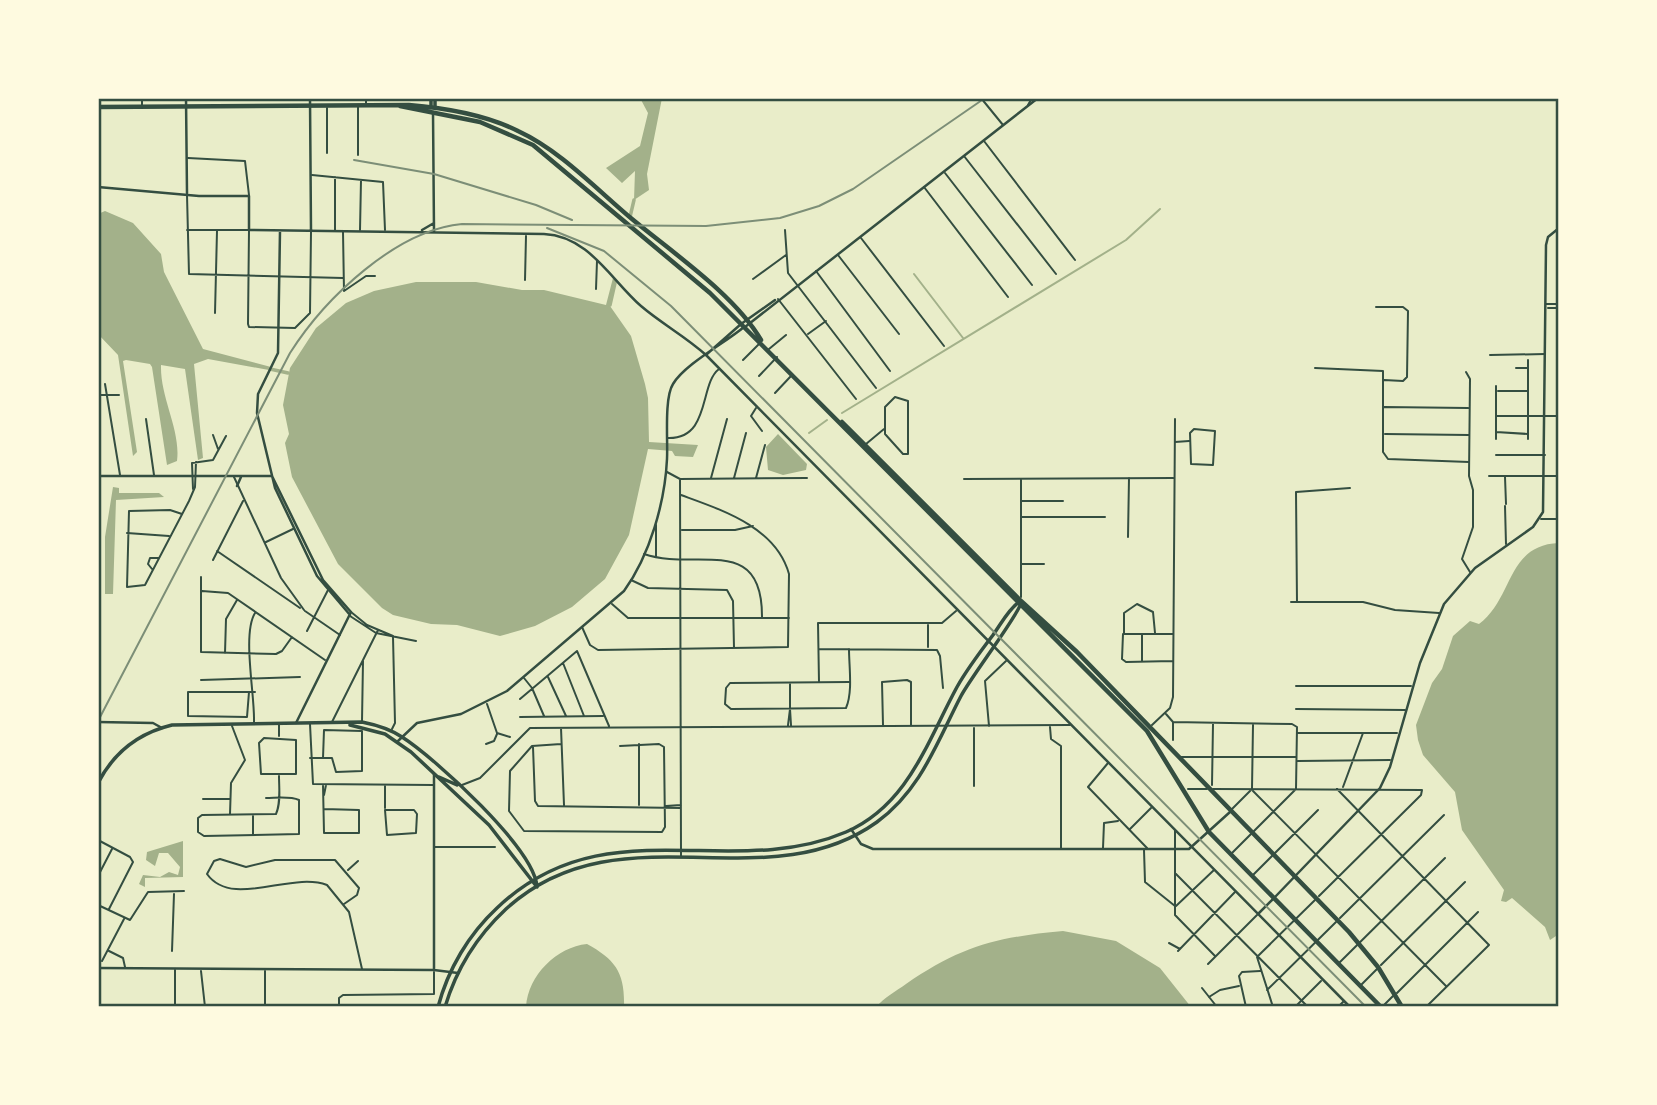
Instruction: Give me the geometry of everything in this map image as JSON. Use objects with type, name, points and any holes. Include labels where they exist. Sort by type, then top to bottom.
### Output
[{"type":"highway","points":[[400,106],[409,101],[433,109]]},
{"type":"highway","points":[[98,107],[400,106],[433,109],[493,121],[528,136],[551,151],[745,324]]},
{"type":"highway","points":[[624,216],[645,230],[745,324],[1019,604],[1104,683],[1295,877],[1359,943],[1378,967],[1402,1007]]},
{"type":"highway","points":[[837,419],[868,443],[884,466]]},
{"type":"highway","points":[[928,511],[958,544],[1000,579],[1019,604]]},
{"type":"highway","points":[[1149,729],[1209,832],[1382,1007]]},
{"type":"highway","points":[[1177,778],[1178,768],[1188,769]]},
{"type":"main road","points":[[433,98],[433,109]]},
{"type":"main road","points":[[438,1007],[452,970],[487,918],[537,879],[594,855],[635,849],[789,849],[819,842],[851,829],[878,811],[902,788],[921,760],[962,678],[1019,604]]},
{"type":"main road","points":[[445,1007],[458,973],[495,921],[537,887],[575,869],[605,860],[681,856],[788,856],[819,850],[855,835],[888,813],[912,788],[992,646],[1019,604]]},
{"type":"main road","points":[[98,783],[109,764],[125,747],[162,727],[187,723],[362,722],[402,737],[459,785],[506,833],[537,879],[537,887]]},
{"type":"main road","points":[[343,723],[370,729],[398,741],[498,834],[537,887]]},
{"type":"main road","points":[[435,775],[459,785]]},
{"type":"street","points":[[142,98],[142,107]]},
{"type":"street","points":[[186,98],[188,274],[343,278]]},
{"type":"street","points":[[187,158],[246,162],[249,230],[248,326],[295,328],[311,310],[310,98]]},
{"type":"street","points":[[366,98],[366,106]]},
{"type":"street","points":[[981,98],[1003,126]]},
{"type":"street","points":[[1028,106],[1032,98]]},
{"type":"street","points":[[398,741],[417,723],[445,719],[486,703],[524,677],[611,603],[631,580],[655,523],[666,471],[672,385],[745,324],[1038,98]]},
{"type":"street","points":[[327,106],[327,153]]},
{"type":"street","points":[[358,106],[358,155]]},
{"type":"street","points":[[433,109],[433,232]]},
{"type":"street","points":[[983,140],[1075,260]]},
{"type":"street","points":[[964,156],[1056,274]]},
{"type":"street","points":[[944,172],[1032,285]]},
{"type":"street","points":[[311,175],[383,182],[385,231]]},
{"type":"street","points":[[335,176],[335,231]]},
{"type":"street","points":[[360,231],[361,178]]},
{"type":"street","points":[[98,187],[248,196]]},
{"type":"street","points":[[923,187],[1008,297]]},
{"type":"street","points":[[418,232],[434,223]]},
{"type":"street","points":[[1208,964],[1359,813],[1380,788],[1392,760],[1405,710],[1439,613],[1471,572],[1541,519],[1545,506],[1546,245],[1548,237],[1559,228]]},
{"type":"street","points":[[187,230],[526,233],[563,237],[597,260],[643,308],[682,333],[706,355],[1350,1007]]},
{"type":"street","points":[[215,313],[217,230]]},
{"type":"street","points":[[785,230],[787,272],[876,388]]},
{"type":"street","points":[[280,231],[278,353],[257,399],[257,413],[272,477],[328,590],[351,614],[377,632],[416,641]]},
{"type":"street","points":[[343,231],[343,289],[346,291],[366,276],[375,276]]},
{"type":"street","points":[[525,280],[526,233]]},
{"type":"street","points":[[860,236],[944,346]]},
{"type":"street","points":[[838,254],[899,334]]},
{"type":"street","points":[[753,279],[786,255]]},
{"type":"street","points":[[596,289],[597,260]]},
{"type":"street","points":[[816,271],[890,366],[890,371]]},
{"type":"street","points":[[778,299],[856,399]]},
{"type":"street","points":[[1546,306],[1559,306]]},
{"type":"street","points":[[1376,307],[1403,307],[1408,312],[1407,377],[1403,380],[1384,380]]},
{"type":"street","points":[[807,335],[825,321]]},
{"type":"street","points":[[769,349],[786,335]]},
{"type":"street","points":[[743,360],[762,341]]},
{"type":"street","points":[[1490,355],[1546,354]]},
{"type":"street","points":[[759,376],[777,357]]},
{"type":"street","points":[[1528,360],[1528,439]]},
{"type":"street","points":[[668,439],[683,437],[689,433],[701,411],[714,373],[719,368]]},
{"type":"street","points":[[1315,368],[1381,369],[1384,380],[1385,456],[1393,461],[1469,462]]},
{"type":"street","points":[[1516,368],[1528,368]]},
{"type":"street","points":[[1466,372],[1470,379],[1469,462],[1473,527],[1464,546],[1462,559],[1471,572]]},
{"type":"street","points":[[775,393],[794,374]]},
{"type":"street","points":[[105,384],[120,477]]},
{"type":"street","points":[[1496,386],[1496,439]]},
{"type":"street","points":[[1496,391],[1528,391]]},
{"type":"street","points":[[98,395],[119,395]]},
{"type":"street","points":[[868,443],[885,429],[888,402],[895,397],[906,398],[908,454],[888,438],[885,429]]},
{"type":"street","points":[[756,407],[751,416],[762,431]]},
{"type":"street","points":[[1384,407],[1469,408]]},
{"type":"street","points":[[1496,416],[1559,416]]},
{"type":"street","points":[[146,419],[154,476]]},
{"type":"street","points":[[711,479],[727,419]]},
{"type":"street","points":[[1149,729],[1173,702],[1175,419]]},
{"type":"street","points":[[1192,430],[1213,430],[1213,465],[1191,464],[1190,442],[1192,430]]},
{"type":"street","points":[[1496,432],[1528,434]]},
{"type":"street","points":[[733,479],[746,433]]},
{"type":"street","points":[[1384,434],[1469,435]]},
{"type":"street","points":[[213,435],[215,447],[219,449]]},
{"type":"street","points":[[182,514],[170,510],[132,510],[128,514],[127,587],[142,588],[182,514],[193,489],[194,463],[211,462],[226,436]]},
{"type":"street","points":[[1175,442],[1190,442]]},
{"type":"street","points":[[755,479],[765,446]]},
{"type":"street","points":[[1496,455],[1545,455]]},
{"type":"street","points":[[666,471],[680,479],[807,478]]},
{"type":"street","points":[[98,476],[272,477]]},
{"type":"street","points":[[1489,476],[1559,476]]},
{"type":"street","points":[[1505,476],[1506,545]]},
{"type":"street","points":[[234,477],[285,585],[304,610]]},
{"type":"street","points":[[237,486],[241,477]]},
{"type":"street","points":[[1128,537],[1129,478]]},
{"type":"street","points":[[964,479],[1175,478]]},
{"type":"street","points":[[680,479],[681,856]]},
{"type":"street","points":[[1019,604],[1021,479]]},
{"type":"street","points":[[1297,602],[1296,492],[1350,488]]},
{"type":"street","points":[[582,627],[595,649],[787,648],[787,567],[753,526],[681,495]]},
{"type":"street","points":[[213,560],[243,499]]},
{"type":"street","points":[[1020,501],[1063,500]]},
{"type":"street","points":[[1020,517],[1105,517]]},
{"type":"street","points":[[741,519],[741,528]]},
{"type":"street","points":[[1541,519],[1559,519]]},
{"type":"street","points":[[655,523],[656,558]]},
{"type":"street","points":[[681,530],[753,526]]},
{"type":"street","points":[[264,542],[295,528]]},
{"type":"street","points":[[127,533],[160,533],[170,536]]},
{"type":"street","points":[[218,551],[340,635]]},
{"type":"street","points":[[643,554],[656,558],[727,560],[747,569],[760,587],[762,618]]},
{"type":"street","points":[[153,569],[148,564],[150,558],[159,558]]},
{"type":"street","points":[[1021,564],[1044,564]]},
{"type":"street","points":[[201,577],[201,652],[279,653],[292,637]]},
{"type":"street","points":[[631,580],[648,588],[727,590],[733,599],[734,649]]},
{"type":"street","points":[[276,592],[285,585]]},
{"type":"street","points":[[307,631],[328,590]]},
{"type":"street","points":[[200,592],[225,592],[326,661]]},
{"type":"street","points":[[225,654],[226,619],[237,600]]},
{"type":"street","points":[[1292,602],[1363,603],[1400,610],[1439,613]]},
{"type":"street","points":[[611,603],[628,618],[789,618]]},
{"type":"street","points":[[1125,634],[1122,627],[1124,613],[1137,604],[1153,612],[1155,633]]},
{"type":"street","points":[[819,683],[818,623],[942,623],[957,610]]},
{"type":"street","points":[[254,724],[255,692],[250,654],[251,624],[256,612]]},
{"type":"street","points":[[296,723],[351,614]]},
{"type":"street","points":[[928,623],[928,648]]},
{"type":"street","points":[[331,723],[377,632]]},
{"type":"street","points":[[1142,633],[1142,662]]},
{"type":"street","points":[[1125,634],[1174,634]]},
{"type":"street","points":[[1125,634],[1122,638],[1123,660],[1174,661]]},
{"type":"street","points":[[391,731],[395,723],[393,637]]},
{"type":"street","points":[[818,649],[928,648],[939,653],[943,688]]},
{"type":"street","points":[[849,649],[849,682],[846,708],[731,709],[725,704],[726,688],[730,683],[849,682]]},
{"type":"street","points":[[520,699],[577,651],[609,727]]},
{"type":"street","points":[[362,722],[363,659]]},
{"type":"street","points":[[989,726],[984,683],[1007,660]]},
{"type":"street","points":[[563,663],[584,717]]},
{"type":"street","points":[[548,675],[566,717]]},
{"type":"street","points":[[201,680],[300,677]]},
{"type":"street","points":[[524,677],[533,688],[544,717]]},
{"type":"street","points":[[883,726],[882,682],[907,680],[911,682],[911,726]]},
{"type":"street","points":[[790,683],[790,726]]},
{"type":"street","points":[[1296,686],[1413,687]]},
{"type":"street","points":[[249,692],[248,716],[188,716],[188,692],[249,692],[255,692]]},
{"type":"street","points":[[486,703],[497,733],[494,741],[486,744]]},
{"type":"street","points":[[1296,709],[1405,710]]},
{"type":"street","points":[[1165,713],[1173,722],[1173,740]]},
{"type":"street","points":[[520,717],[605,716]]},
{"type":"street","points":[[98,722],[153,723],[162,727]]},
{"type":"street","points":[[1173,722],[1296,726],[1296,789],[1230,855]]},
{"type":"street","points":[[230,815],[231,782],[245,760],[243,749],[233,734],[232,723]]},
{"type":"street","points":[[279,723],[279,738]]},
{"type":"street","points":[[310,723],[311,780],[325,785],[434,785]]},
{"type":"street","points":[[343,723],[343,730]]},
{"type":"street","points":[[1212,785],[1213,723]]},
{"type":"street","points":[[1253,724],[1252,789],[1446,987]]},
{"type":"street","points":[[459,785],[468,785],[480,778],[528,729],[1071,725]]},
{"type":"street","points":[[974,726],[974,786]]},
{"type":"street","points":[[1051,726],[1051,739],[1061,747],[1061,849]]},
{"type":"street","points":[[561,728],[564,806]]},
{"type":"street","points":[[310,758],[334,759],[335,771],[362,771],[363,733],[343,730],[323,732],[323,758]]},
{"type":"street","points":[[497,733],[510,737]]},
{"type":"street","points":[[1297,733],[1398,733]]},
{"type":"street","points":[[1343,788],[1363,733]]},
{"type":"street","points":[[264,738],[297,741],[298,771],[294,776],[279,776],[265,776],[260,772],[260,743],[264,738]]},
{"type":"street","points":[[561,744],[532,746],[514,765],[509,777],[509,811],[526,832],[659,832],[665,827],[665,749],[659,744],[620,746]]},
{"type":"street","points":[[639,744],[639,806]]},
{"type":"street","points":[[532,746],[535,753],[535,803],[540,806],[681,806]]},
{"type":"street","points":[[1176,757],[1392,760]]},
{"type":"street","points":[[1108,762],[1088,785],[1146,849],[1145,882],[1175,906]]},
{"type":"street","points":[[339,1007],[339,998],[343,995],[435,994],[435,775]]},
{"type":"street","points":[[266,798],[279,798],[299,800],[300,833],[294,836],[204,836],[198,832],[198,818],[202,815],[275,814],[279,798],[279,776]]},
{"type":"street","points":[[324,809],[357,809],[360,812],[358,834],[324,833],[324,809],[324,796],[325,785]]},
{"type":"street","points":[[385,785],[385,810],[387,835],[416,833],[417,814],[414,810],[385,810]]},
{"type":"street","points":[[1337,788],[1489,944],[1426,1007]]},
{"type":"street","points":[[1188,789],[1422,790],[1421,795],[1258,956]]},
{"type":"street","points":[[851,829],[863,846],[873,849],[1193,848],[1252,789]]},
{"type":"street","points":[[203,799],[230,799]]},
{"type":"street","points":[[1130,830],[1152,807]]},
{"type":"street","points":[[1252,876],[1318,810]]},
{"type":"street","points":[[253,815],[253,836]]},
{"type":"street","points":[[1267,990],[1444,815]]},
{"type":"street","points":[[1103,849],[1104,823],[1121,821]]},
{"type":"street","points":[[1175,830],[1176,917],[1215,956]]},
{"type":"street","points":[[98,840],[133,862],[108,910]]},
{"type":"street","points":[[434,847],[495,847]]},
{"type":"street","points":[[98,876],[113,848]]},
{"type":"street","points":[[1338,964],[1445,858]]},
{"type":"street","points":[[344,904],[359,890],[347,871],[335,860],[275,860],[241,867],[220,859],[214,860],[207,874],[237,891],[278,883],[323,883],[350,914],[362,970]]},
{"type":"street","points":[[347,871],[358,862]]},
{"type":"street","points":[[1175,906],[1214,870]]},
{"type":"street","points":[[1175,873],[1308,1007]]},
{"type":"street","points":[[1360,986],[1465,882]]},
{"type":"street","points":[[172,951],[174,891]]},
{"type":"street","points":[[98,905],[124,919],[133,918],[148,892],[184,891]]},
{"type":"street","points":[[1169,943],[1179,950],[1236,892]]},
{"type":"street","points":[[1382,1007],[1478,912]]},
{"type":"street","points":[[102,961],[124,919]]},
{"type":"street","points":[[108,950],[123,958],[125,968]]},
{"type":"street","points":[[1258,956],[1260,971],[1273,1007]]},
{"type":"street","points":[[98,968],[175,968],[201,971],[452,970],[458,973]]},
{"type":"street","points":[[175,968],[175,1007]]},
{"type":"street","points":[[265,970],[265,1007]]},
{"type":"street","points":[[201,971],[205,1007]]},
{"type":"street","points":[[1246,1007],[1239,986],[1241,973],[1260,971]]},
{"type":"street","points":[[1294,1007],[1323,979]]},
{"type":"street","points":[[1209,997],[1225,988],[1239,986]]},
{"type":"street","points":[[1202,988],[1217,1007]]},
{"type":"street","points":[[1338,1007],[1344,1001]]},
{"type":"shaded area","points":[[640,98],[662,98],[647,174],[649,190],[634,200],[635,171],[622,183],[606,168],[640,146],[648,113]]},
{"type":"shaded area","points":[[105,211],[133,223],[161,254],[164,272],[203,349],[271,367],[269,370],[208,359],[194,364],[203,458],[198,460],[185,369],[161,365],[177,449],[177,461],[167,465],[152,367],[150,364],[126,360],[123,361],[137,452],[133,456],[118,355],[98,334],[98,214]]},
{"type":"shaded area","points":[[613,278],[616,281],[610,306],[631,336],[645,384],[649,442],[698,445],[693,457],[675,456],[672,451],[648,449],[629,535],[605,579],[572,607],[535,626],[500,636],[457,625],[431,624],[393,615],[382,608],[338,564],[292,477],[285,443],[289,434],[283,405],[290,368],[316,328],[346,303],[374,291],[416,282],[476,282],[522,290],[544,290],[606,305]]},
{"type":"shaded area","points":[[778,434],[807,464],[806,470],[783,475],[768,470],[766,447]]},
{"type":"shaded area","points":[[113,487],[119,488],[119,493],[159,493],[164,497],[116,500],[113,594],[105,594],[105,537]]},
{"type":"shaded area","points":[[1559,543],[1559,938],[1556,936],[1550,940],[1545,927],[1512,898],[1506,902],[1501,901],[1504,890],[1462,830],[1455,792],[1423,755],[1416,725],[1432,683],[1442,669],[1453,636],[1470,621],[1479,624],[1490,613],[1512,574],[1529,553],[1542,546]]},
{"type":"shaded area","points":[[183,841],[183,877],[145,878],[145,887],[139,884],[143,875],[160,877],[169,872],[178,875],[180,867],[168,853],[159,853],[155,866],[146,860],[147,852]]},
{"type":"shaded area","points":[[1063,931],[1116,941],[1160,968],[1191,1007],[876,1007],[926,971],[962,952],[1018,936]]},
{"type":"shaded area","points":[[587,944],[605,956],[617,969],[623,985],[624,1007],[526,1007],[532,984],[546,965],[565,951]]},
{"type":"waterway","points":[[630,217],[634,200]]},
{"type":"waterway","points":[[842,413],[1126,240],[1160,209]]},
{"type":"waterway","points":[[914,274],[963,338]]},
{"type":"waterway","points":[[610,305],[615,283]]},
{"type":"waterway","points":[[270,369],[288,373]]},
{"type":"waterway","points":[[809,433],[827,420]]},
{"type":"railway","points":[[98,721],[290,353],[322,310],[364,270],[388,253],[437,229],[462,224],[706,226],[780,218],[819,206],[853,189],[985,98]]},
{"type":"railway","points":[[354,160],[434,174],[536,205],[572,220]]},
{"type":"railway","points":[[547,228],[604,251],[671,306],[1366,1007]]}]
